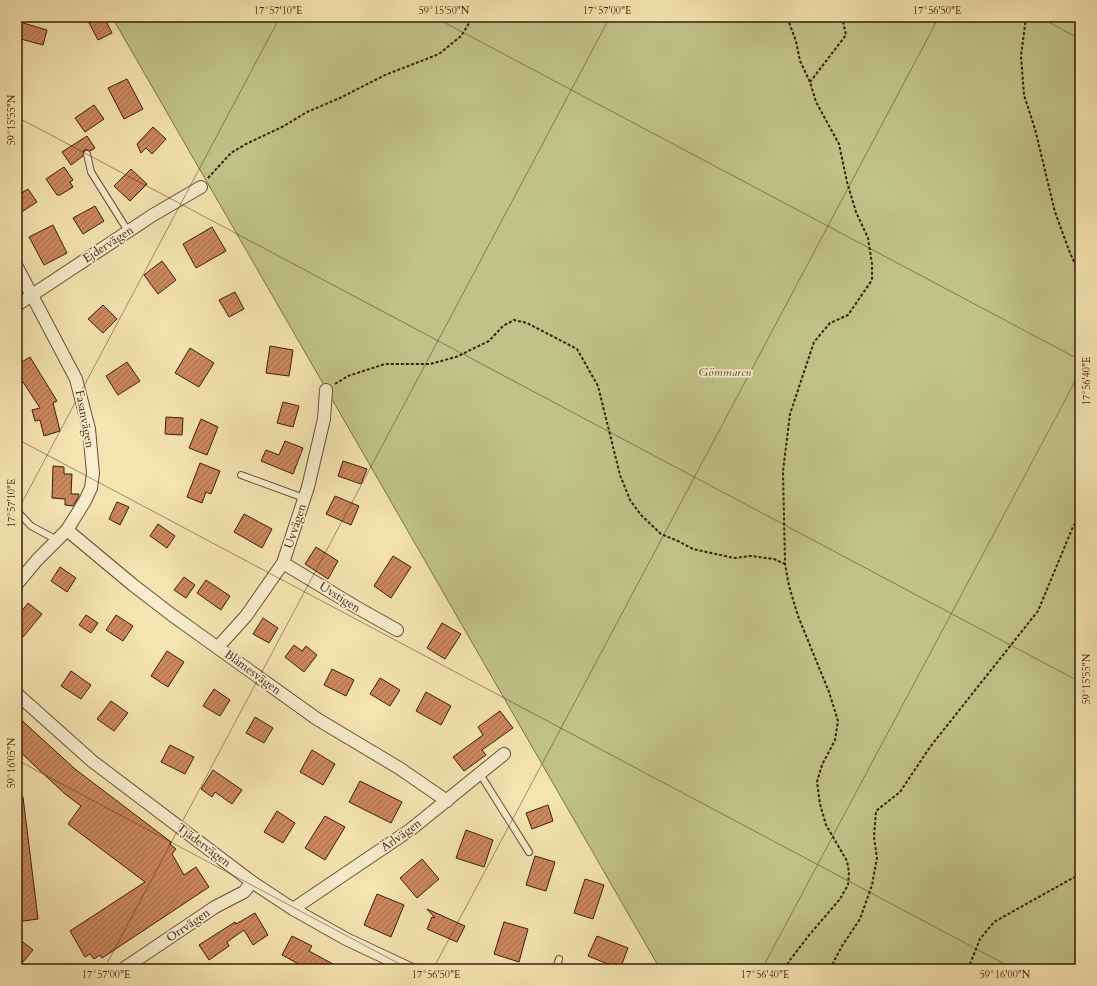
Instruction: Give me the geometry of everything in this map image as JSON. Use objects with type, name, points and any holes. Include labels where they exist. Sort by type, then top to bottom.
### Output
[{"type":"street","name":"Ejdervägen","points":[[17,304],[33,295],[128,231],[201,186]]},
{"type":"street","name":"Fasanvägen","points":[[17,267],[76,379],[89,429],[93,473],[91,488],[85,501],[67,530],[17,584]]},
{"type":"street","name":"Uvvägen","points":[[218,647],[246,616],[283,563],[304,498],[324,419],[324,389]]},
{"type":"street","name":"Blåmesvägen","points":[[67,530],[133,585],[172,615],[317,719],[399,768],[447,801]]},
{"type":"street","name":"Uvstigen","points":[[283,563],[397,630]]},
{"type":"street","name":"Tjädervägen","points":[[17,694],[92,761],[252,882],[293,909],[346,940],[409,969]]},
{"type":"street","name":"Ärlvägen","points":[[293,909],[410,830],[504,754]]},
{"type":"street","name":"Orrvägen","points":[[123,969],[215,907],[244,892],[252,882]]},
{"type":"lane","points":[[88,154],[91,172],[128,231]]},
{"type":"lane","points":[[240,475],[304,498]]},
{"type":"lane","points":[[17,512],[31,526],[57,540]]},
{"type":"lane","points":[[480,774],[529,852]]},
{"type":"lane","points":[[556,969],[560,959]]},
{"type":"path","points":[[201,186],[231,153],[246,144],[284,126],[307,112],[340,98],[385,75],[439,54],[462,36],[473,17]]},
{"type":"path","points":[[783,17],[787,17],[796,41],[800,61],[810,82],[816,102],[839,144],[847,182],[856,212],[868,238],[872,264],[872,280],[848,315],[830,323],[814,342],[790,414],[783,471],[785,564],[789,586],[798,616],[829,692],[838,721],[835,740],[822,765],[817,782],[820,804],[826,825],[847,861],[849,872],[848,885],[840,898],[810,934],[785,969]]},
{"type":"path","points":[[810,82],[846,35],[842,17]]},
{"type":"path","points":[[1026,17],[1021,56],[1024,95],[1035,129],[1055,212],[1080,275]]},
{"type":"path","points":[[324,389],[348,376],[385,364],[430,364],[456,357],[489,341],[503,326],[514,320],[527,323],[577,349],[598,386],[620,475],[630,500],[641,515],[662,534],[693,548],[734,558],[751,556],[774,558],[785,564]]},
{"type":"path","points":[[830,969],[842,946],[860,919],[872,886],[877,858],[874,837],[876,811],[900,792],[930,747],[1038,611],[1072,529],[1080,514]]},
{"type":"path","points":[[968,969],[980,939],[994,922],[1080,874]]},
{"type":"green space","name":"Gömmaren","points":[[112,17],[1080,17],[1080,969],[660,969]]},
{"type":"building","points":[[86,17],[104,17],[112,33],[98,40]]},
{"type":"building","points":[[20,22],[47,30],[43,45],[17,38]]},
{"type":"building","points":[[127,79],[143,109],[124,119],[108,88]]},
{"type":"building","points":[[94,105],[104,119],[85,132],[75,118]]},
{"type":"building","points":[[153,127],[166,139],[152,154],[146,148],[141,153],[137,144]]},
{"type":"building","points":[[87,136],[95,148],[90,151],[84,150],[83,156],[71,165],[62,152]]},
{"type":"building","points":[[64,167],[73,180],[70,182],[73,187],[60,195],[57,195],[46,179]]},
{"type":"building","points":[[131,169],[147,184],[130,201],[114,186]]},
{"type":"building","points":[[28,189],[37,202],[17,215],[17,196]]},
{"type":"building","points":[[95,206],[104,221],[83,234],[73,218]]},
{"type":"building","points":[[53,225],[67,253],[44,265],[29,237]]},
{"type":"building","points":[[212,227],[226,251],[196,268],[183,244]]},
{"type":"building","points":[[162,261],[176,280],[158,294],[144,275]]},
{"type":"building","points":[[235,292],[244,309],[229,317],[219,300]]},
{"type":"building","points":[[103,305],[117,319],[103,333],[88,319]]},
{"type":"building","points":[[270,346],[293,350],[289,376],[266,373]]},
{"type":"building","points":[[190,348],[214,363],[199,387],[175,373]]},
{"type":"building","points":[[30,357],[57,401],[53,403],[60,431],[44,436],[40,420],[35,421],[32,410],[40,408],[23,382],[17,386],[17,365]]},
{"type":"building","points":[[127,362],[140,381],[118,395],[106,376]]},
{"type":"building","points":[[283,402],[299,406],[293,427],[277,423]]},
{"type":"building","points":[[166,417],[183,418],[182,435],[165,434]]},
{"type":"building","points":[[201,419],[218,427],[207,455],[189,448]]},
{"type":"building","points":[[285,441],[303,448],[293,474],[261,461],[266,450],[279,455]]},
{"type":"building","points":[[343,461],[367,469],[361,484],[338,476]]},
{"type":"building","points":[[200,463],[220,471],[211,494],[206,492],[202,503],[187,497]]},
{"type":"building","points":[[53,466],[64,467],[64,474],[72,474],[71,494],[79,494],[73,506],[65,505],[65,499],[52,498]]},
{"type":"building","points":[[335,496],[359,506],[351,525],[326,514]]},
{"type":"building","points":[[117,502],[129,507],[120,525],[109,519]]},
{"type":"building","points":[[244,514],[272,529],[262,548],[234,532]]},
{"type":"building","points":[[158,524],[175,536],[167,548],[150,536]]},
{"type":"building","points":[[316,547],[338,561],[328,579],[305,564]]},
{"type":"building","points":[[393,556],[411,567],[391,598],[374,586]]},
{"type":"building","points":[[60,567],[76,578],[67,592],[51,581]]},
{"type":"building","points":[[184,577],[195,585],[186,598],[174,590]]},
{"type":"building","points":[[206,580],[230,596],[221,610],[197,593]]},
{"type":"building","points":[[28,603],[42,614],[23,637],[17,632],[17,617]]},
{"type":"building","points":[[86,615],[98,623],[91,633],[79,625]]},
{"type":"building","points":[[116,615],[133,626],[123,641],[106,630]]},
{"type":"building","points":[[263,618],[278,628],[269,643],[253,634]]},
{"type":"building","points":[[442,623],[461,634],[445,659],[427,648]]},
{"type":"building","points":[[294,645],[302,651],[306,646],[317,655],[304,672],[285,657]]},
{"type":"building","points":[[167,651],[184,662],[168,687],[151,676]]},
{"type":"building","points":[[332,669],[354,680],[346,696],[324,685]]},
{"type":"building","points":[[71,671],[91,685],[81,699],[61,686]]},
{"type":"building","points":[[380,678],[400,690],[390,706],[370,694]]},
{"type":"building","points":[[214,689],[230,700],[220,716],[203,706]]},
{"type":"building","points":[[426,692],[451,706],[441,725],[416,711]]},
{"type":"building","points":[[111,701],[128,713],[114,731],[97,719]]},
{"type":"building","points":[[500,711],[513,728],[482,750],[486,755],[464,771],[453,757],[483,735],[478,727]]},
{"type":"building","points":[[17,716],[75,769],[171,842],[170,844],[176,849],[172,854],[184,875],[196,867],[209,887],[102,958],[100,955],[94,959],[90,954],[85,957],[70,931],[145,882],[68,824],[81,806],[65,794],[17,749]]},
{"type":"building","points":[[255,717],[273,728],[264,743],[246,733]]},
{"type":"building","points":[[170,745],[194,757],[185,774],[161,762]]},
{"type":"building","points":[[312,750],[335,764],[323,785],[300,772]]},
{"type":"building","points":[[213,770],[242,790],[232,804],[215,792],[212,797],[201,789]]},
{"type":"building","points":[[360,781],[402,802],[391,823],[349,802]]},
{"type":"building","points":[[17,797],[23,797],[38,919],[17,922]]},
{"type":"building","points":[[548,805],[553,821],[532,829],[526,813]]},
{"type":"building","points":[[277,811],[295,823],[283,843],[264,832]]},
{"type":"building","points":[[325,816],[345,827],[325,860],[305,848]]},
{"type":"building","points":[[466,830],[493,840],[484,867],[456,858]]},
{"type":"building","points":[[535,856],[555,862],[546,891],[526,885]]},
{"type":"building","points":[[422,859],[439,879],[417,898],[400,878]]},
{"type":"building","points":[[585,879],[604,885],[593,919],[574,913]]},
{"type":"building","points":[[377,894],[404,905],[391,937],[364,925]]},
{"type":"building","points":[[427,909],[465,926],[457,942],[427,929],[432,917],[435,918]]},
{"type":"building","points":[[255,913],[268,935],[253,945],[244,930],[227,942],[229,946],[209,960],[199,945],[235,922],[236,924]]},
{"type":"building","points":[[504,922],[528,929],[519,962],[494,954]]},
{"type":"building","points":[[292,936],[312,946],[309,951],[342,969],[308,969],[282,955]]},
{"type":"building","points":[[597,936],[628,948],[620,969],[588,956]]},
{"type":"building","points":[[23,942],[33,950],[17,969],[17,949]]}]
